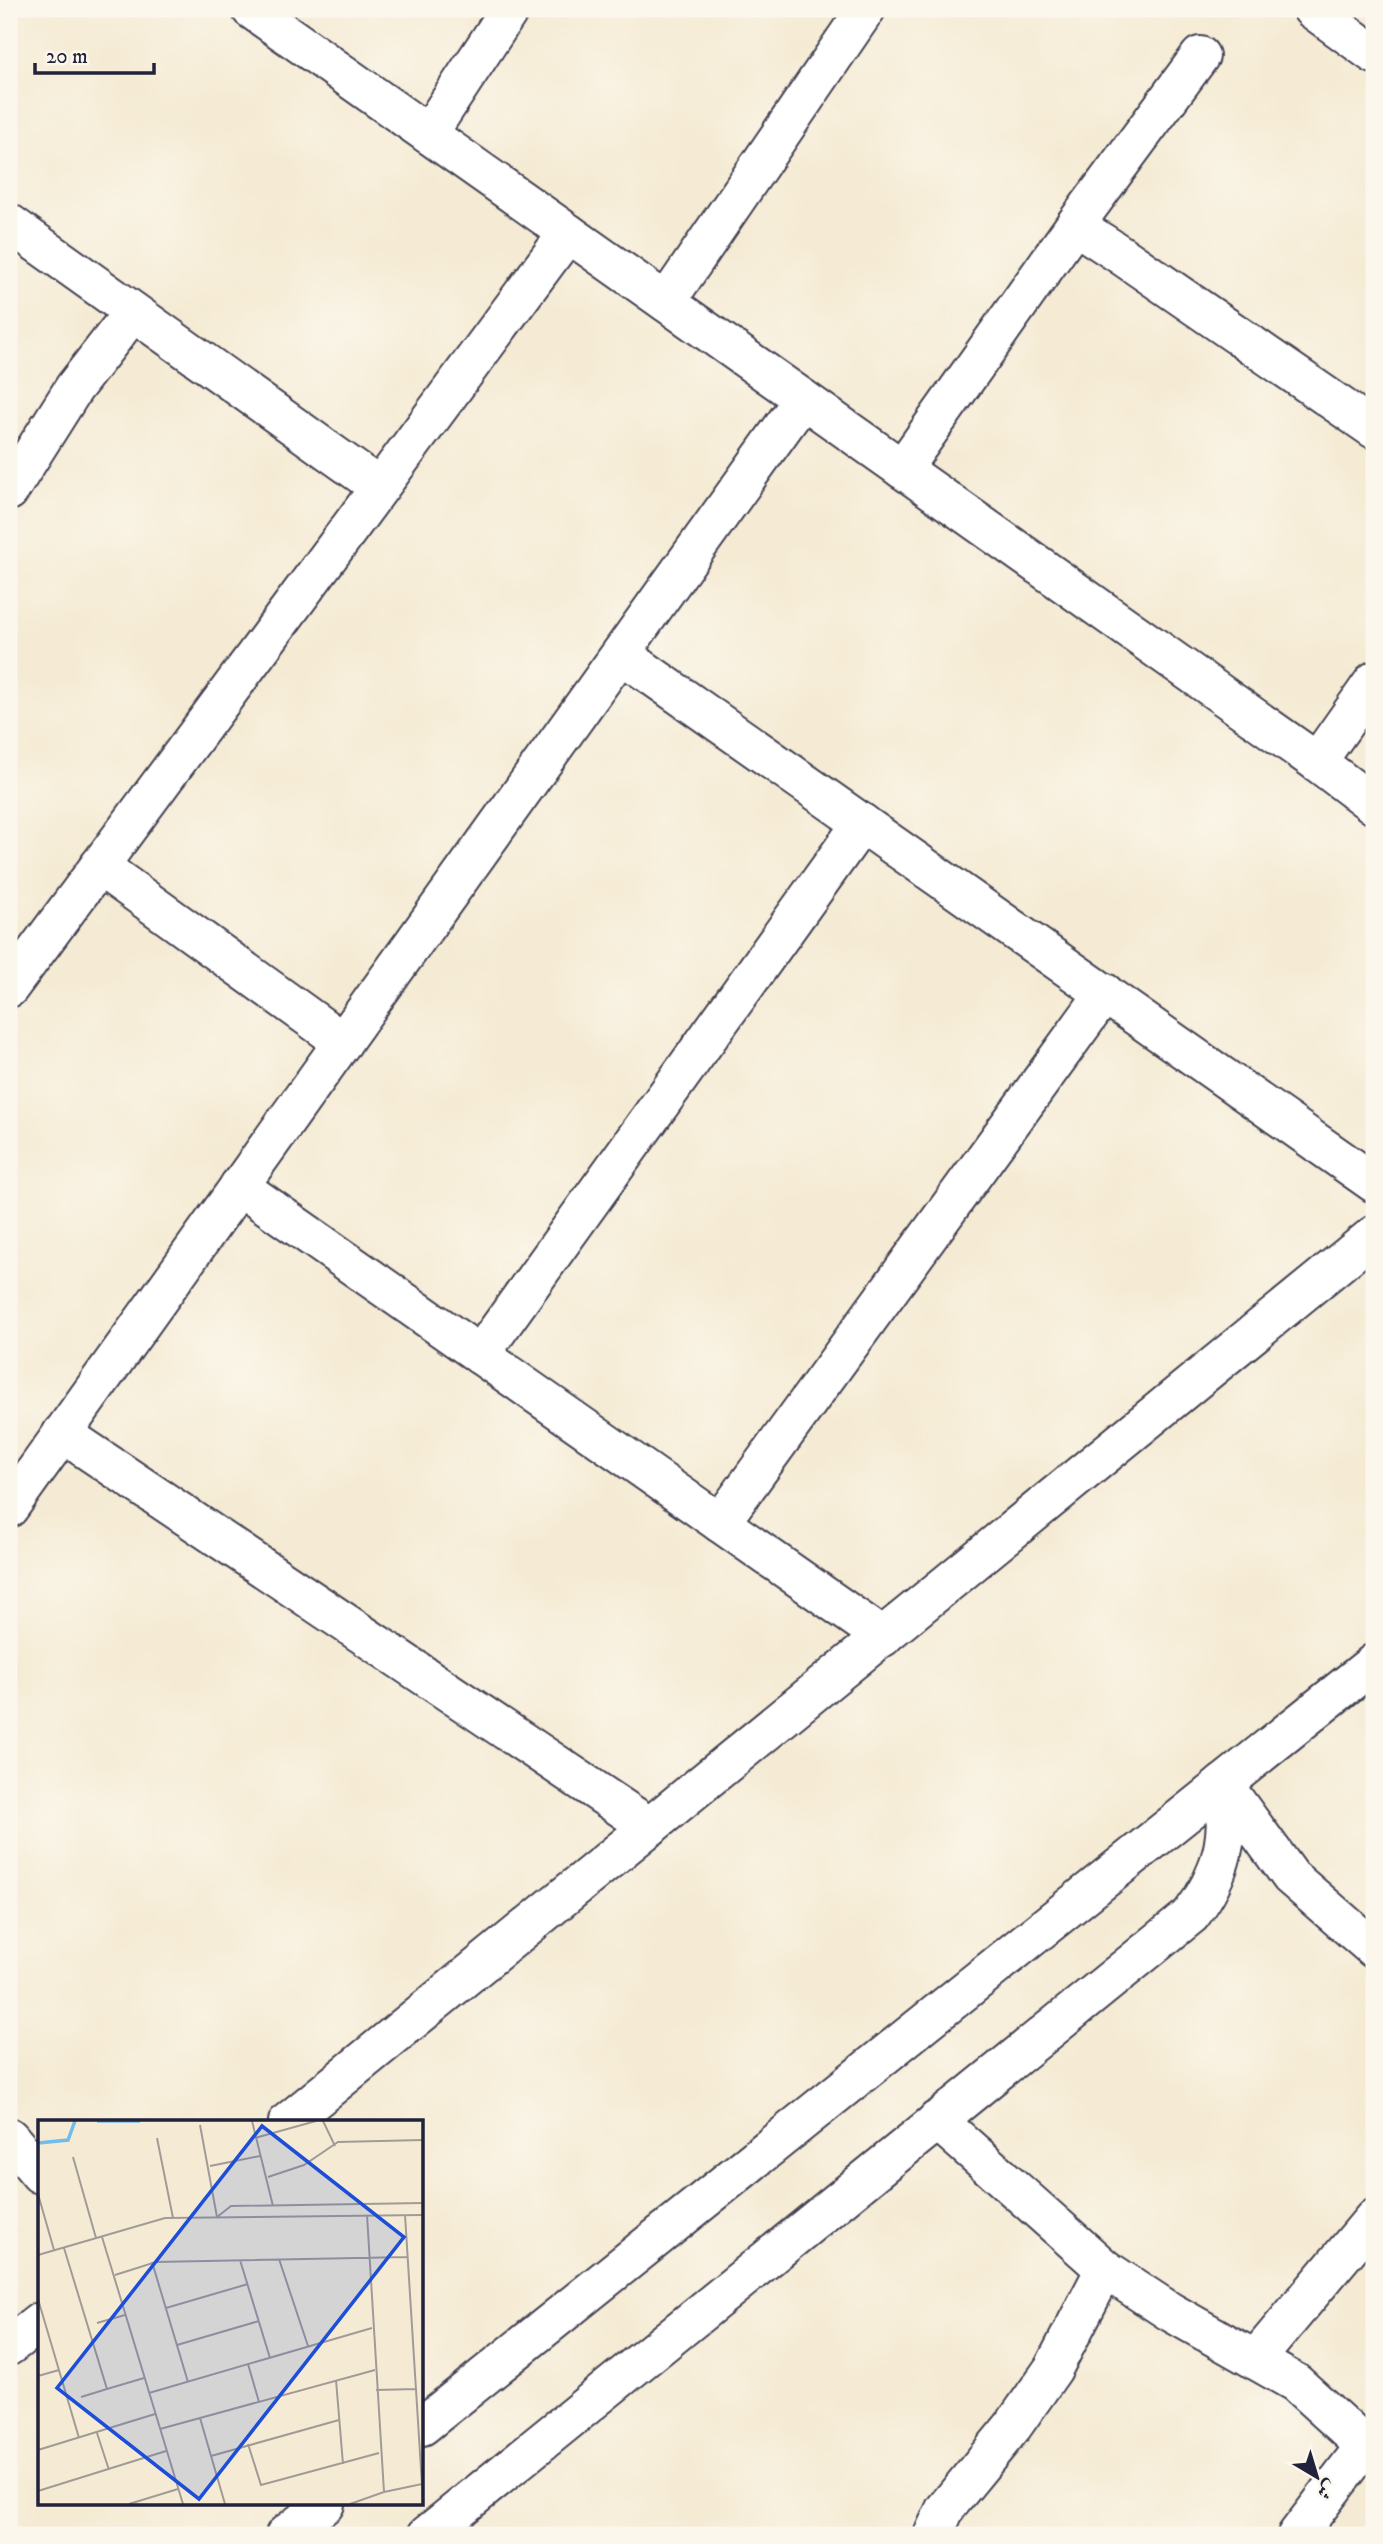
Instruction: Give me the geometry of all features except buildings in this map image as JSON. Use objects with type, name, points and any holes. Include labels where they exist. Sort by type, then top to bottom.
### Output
[{"type":"street","points":[[251,9],[1317,762],[1374,805]]},
{"type":"street","points":[[428,134],[510,9]]},
{"type":"street","points":[[666,302],[866,9]]},
{"type":"street","points":[[1312,9],[1374,54]]},
{"type":"street","points":[[902,469],[1074,225],[1200,56]]},
{"type":"street","points":[[9,223],[379,487]]},
{"type":"street","points":[[1074,225],[1374,429]]},
{"type":"street","points":[[9,988],[568,233]]},
{"type":"street","points":[[9,491],[74,388],[133,312]]},
{"type":"street","points":[[9,1508],[803,399]]},
{"type":"street","points":[[621,654],[1374,1183]]},
{"type":"street","points":[[1317,762],[1374,681]]},
{"type":"street","points":[[480,1354],[862,823]]},
{"type":"street","points":[[99,866],[343,1042]]},
{"type":"street","points":[[720,1522],[1105,993]]},
{"type":"street","points":[[239,1186],[883,1637]]},
{"type":"street","points":[[290,2120],[1374,1235]]},
{"type":"street","points":[[62,1433],[650,1827]]},
{"type":"street","points":[[424,2424],[1374,1663]]},
{"type":"street","points":[[1223,1784],[1292,1877],[1374,1950]]},
{"type":"street","points":[[427,2535],[1191,1914],[1204,1897],[1222,1858],[1227,1821],[1223,1784]]},
{"type":"street","points":[[937,2120],[1105,2269],[1169,2311],[1296,2384],[1370,2450],[1297,2535]]},
{"type":"street","points":[[9,2137],[38,2172]]},
{"type":"street","points":[[1255,2360],[1374,2218]]},
{"type":"street","points":[[933,2535],[945,2509],[1013,2426],[1053,2369],[1105,2269]]},
{"type":"street","points":[[9,2346],[38,2324]]},
{"type":"street","points":[[285,2535],[322,2506]]}]
